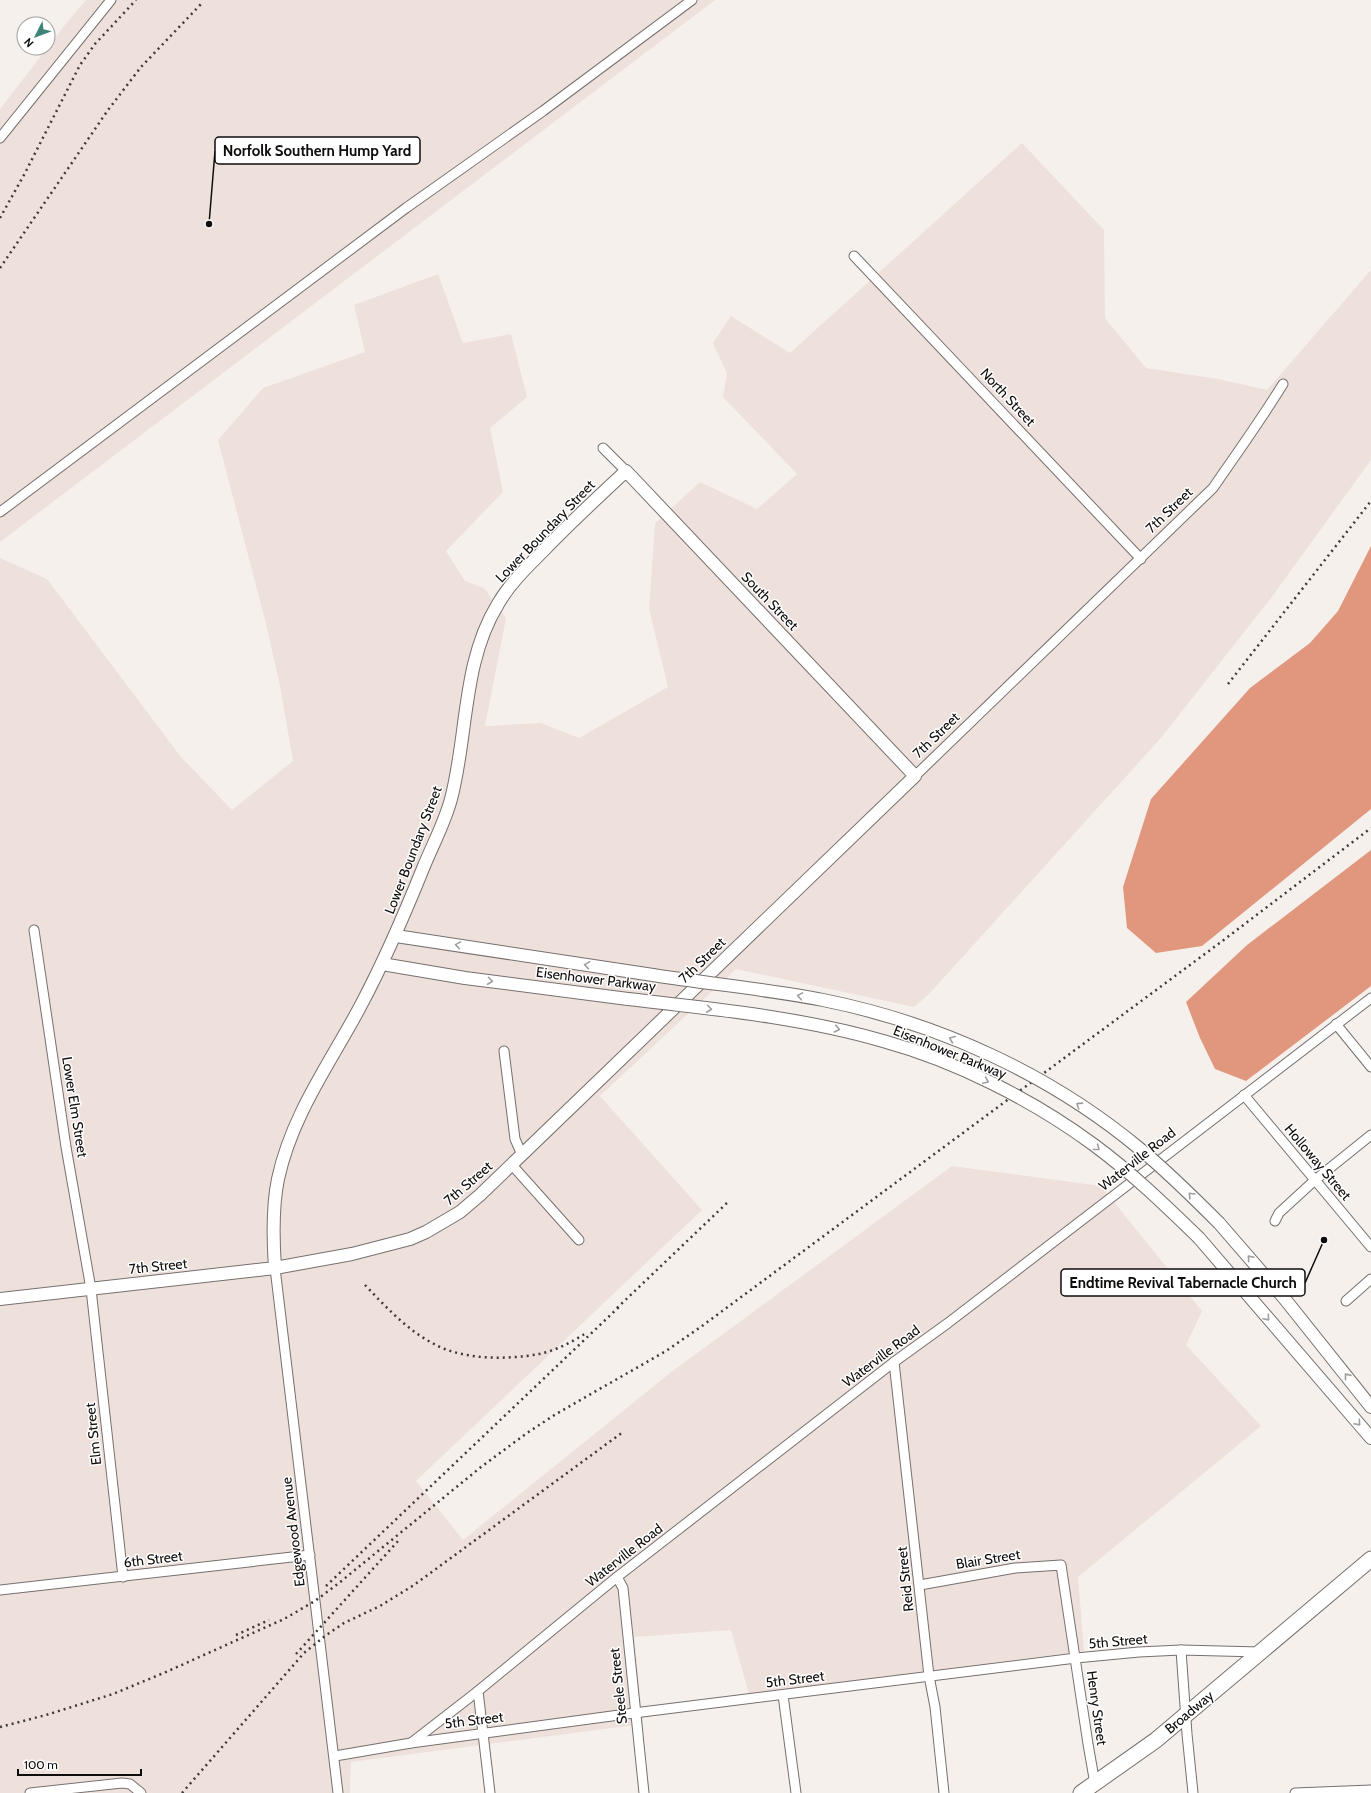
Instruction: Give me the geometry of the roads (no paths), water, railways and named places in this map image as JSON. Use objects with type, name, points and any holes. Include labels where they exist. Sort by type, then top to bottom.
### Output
[{"type":"main road","name":"Broadway","points":[[1080,1793],[1095,1784],[1150,1744],[1293,1626],[1371,1559]]},
{"type":"street","points":[[0,138],[111,0]]},
{"type":"street","points":[[0,512],[406,208],[543,112],[692,0]]},
{"type":"street","name":"North Street","points":[[854,256],[1140,559]]},
{"type":"street","name":"7th Street","points":[[0,1299],[275,1268],[379,1248],[426,1232],[460,1212],[512,1165],[1213,488],[1250,433],[1261,420],[1283,384]]},
{"type":"street","name":"South Street","points":[[603,448],[916,776]]},
{"type":"street","name":"Lower Boundary Street","points":[[275,1268],[273,1241],[274,1209],[278,1180],[293,1130],[315,1084],[360,1007],[396,936],[451,800],[475,662],[485,630],[498,604],[516,580],[576,518],[626,471]]},
{"type":"street","name":"Lower Elm Street","points":[[34,930],[66,1147],[91,1289]]},
{"type":"street","name":"Eisenhower Parkway","points":[[396,936],[824,1000],[885,1015],[972,1047],[1032,1076],[1103,1120],[1139,1148],[1177,1181],[1219,1223],[1284,1298],[1371,1407]]},
{"type":"street","name":"Eisenhower Parkway","points":[[382,964],[465,978],[809,1023],[885,1041],[961,1070],[1025,1102],[1094,1145],[1140,1182],[1199,1238],[1371,1438]]},
{"type":"street","name":"Waterville Road","points":[[411,1743],[478,1691],[617,1577],[894,1362],[948,1323],[1371,998]]},
{"type":"street","points":[[1336,1024],[1371,1067]]},
{"type":"street","points":[[504,1051],[515,1139],[522,1155]]},
{"type":"street","name":"Holloway Street","points":[[1244,1095],[1371,1247]]},
{"type":"street","points":[[1275,1221],[1279,1213],[1315,1180],[1371,1135]]},
{"type":"street","points":[[512,1165],[579,1240]]},
{"type":"street","name":"Edgewood Avenue","points":[[275,1268],[318,1630],[335,1756],[338,1793]]},
{"type":"street","points":[[1346,1301],[1371,1278]]},
{"type":"street","name":"Elm Street","points":[[91,1289],[123,1577]]},
{"type":"street","name":"Reid Street","points":[[894,1362],[929,1676],[944,1793]]},
{"type":"street","name":"6th Street","points":[[0,1590],[310,1555]]},
{"type":"street","name":"Blair Street","points":[[920,1585],[1015,1568],[1061,1565]]},
{"type":"street","name":"Henry Street","points":[[1061,1565],[1095,1784]]},
{"type":"street","name":"Steele Street","points":[[617,1577],[623,1588],[634,1713],[644,1793]]},
{"type":"street","points":[[1181,1650],[1193,1793]]},
{"type":"street","name":"5th Street","points":[[335,1756],[411,1743],[634,1713],[1076,1658],[1181,1650],[1261,1652]]},
{"type":"street","points":[[478,1691],[490,1793]]},
{"type":"street","points":[[783,1695],[796,1793]]},
{"type":"street","points":[[30,1793],[122,1783],[130,1784],[139,1791]]},
{"type":"street","points":[[1295,1793],[1371,1790]]},
{"type":"railway","points":[[0,218],[25,173],[80,65],[95,44],[136,0]]},
{"type":"railway","points":[[0,268],[108,110],[141,67],[203,2]]},
{"type":"railway","points":[[1228,684],[1371,501]]},
{"type":"railway","points":[[0,1727],[46,1715],[113,1694],[284,1619],[315,1601],[481,1467],[527,1433],[556,1414],[666,1351],[702,1326],[1221,942],[1371,828]]},
{"type":"railway","points":[[617,1308],[728,1202]]},
{"type":"railway","points":[[365,1285],[397,1318],[415,1332],[434,1344],[458,1353],[472,1356],[499,1358],[539,1354],[563,1346],[586,1333]]},
{"type":"railway","points":[[326,1586],[621,1305]]},
{"type":"railway","points":[[182,1793],[304,1653],[344,1623],[380,1606],[414,1585],[623,1432]]},
{"type":"railway","points":[[296,1654],[399,1540]]},
{"type":"railway","points":[[236,1635],[269,1620]]},
{"type":"place","name":"Norfolk Southern Hump Yard","points":[[209,224]]},
{"type":"place","name":"Endtime Revival Tabernacle Church","points":[[1324,1240]]}]
